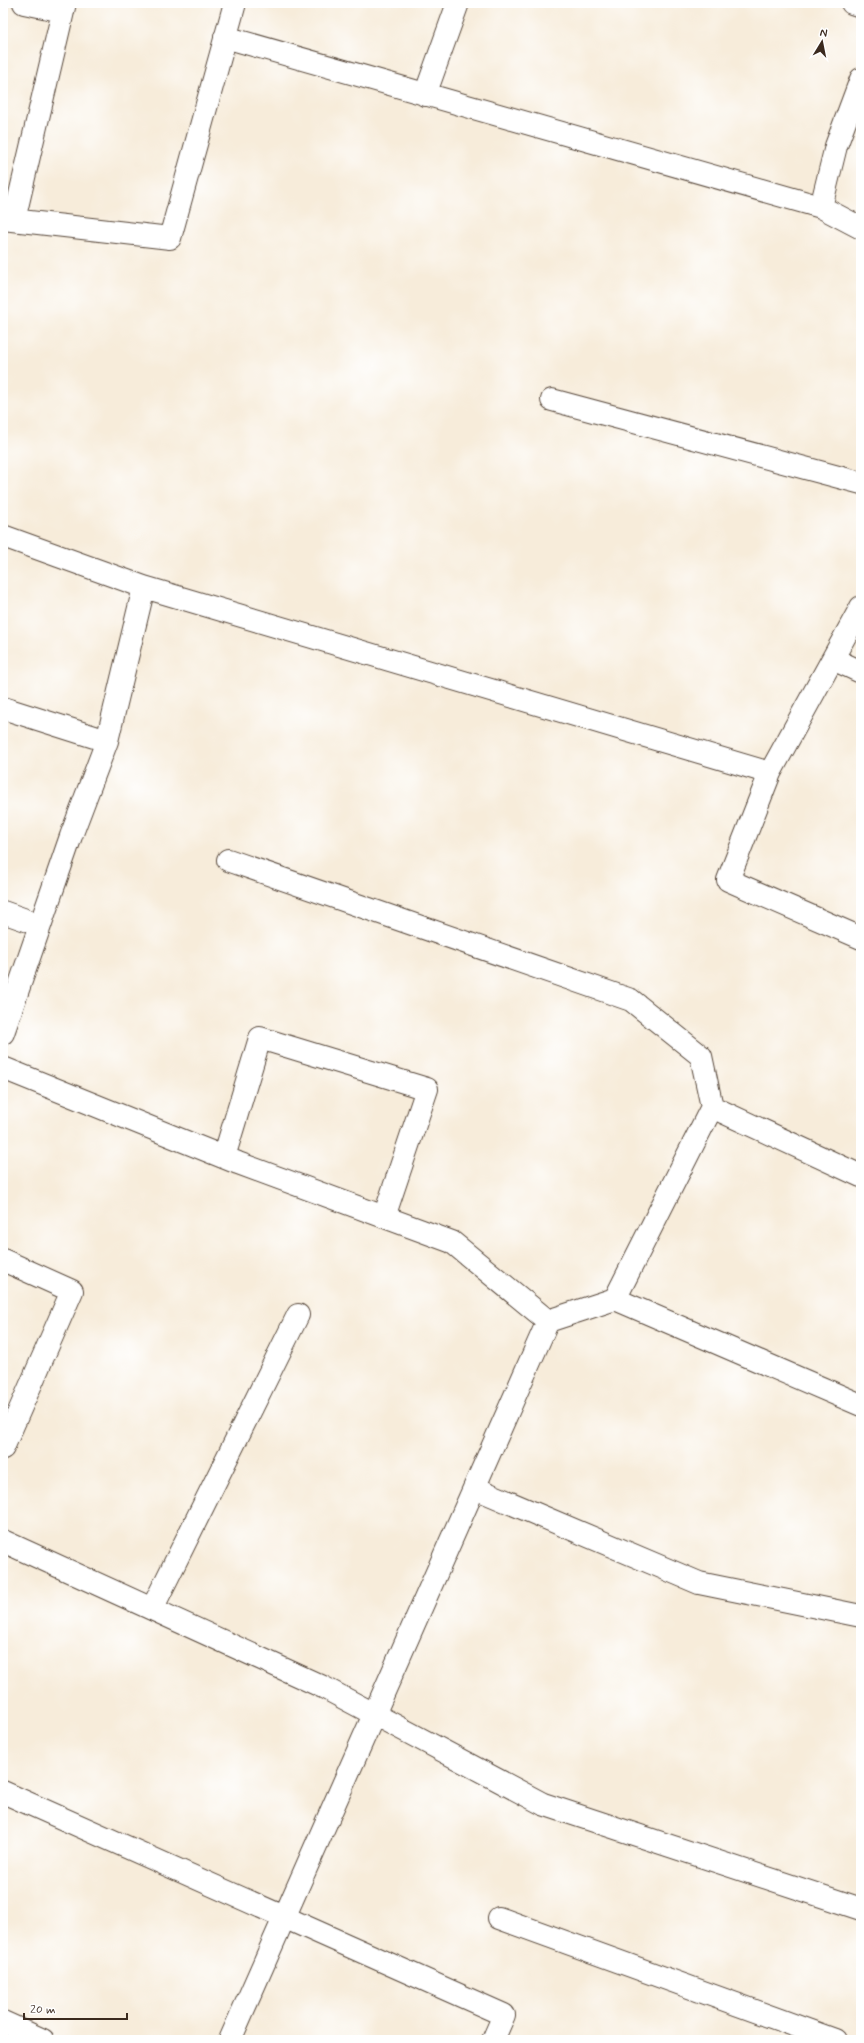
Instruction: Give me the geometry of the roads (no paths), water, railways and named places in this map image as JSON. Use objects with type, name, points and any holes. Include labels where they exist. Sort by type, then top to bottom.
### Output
[{"type":"street","points":[[24,3],[64,7],[9,220],[170,238],[234,3]]},
{"type":"street","points":[[425,95],[458,3]]},
{"type":"street","points":[[852,3],[861,6]]},
{"type":"street","points":[[225,37],[821,207],[861,228]]},
{"type":"street","points":[[821,207],[836,146],[861,79]]},
{"type":"street","points":[[552,400],[861,483]]},
{"type":"street","points":[[3,536],[144,587],[770,773]]},
{"type":"street","points":[[3,1033],[71,836],[107,740],[144,587]]},
{"type":"street","points":[[861,607],[770,773],[728,880],[861,938]]},
{"type":"street","points":[[833,659],[861,672]]},
{"type":"street","points":[[3,708],[107,740]]},
{"type":"street","points":[[228,860],[632,1000],[701,1056],[712,1107],[615,1299]]},
{"type":"street","points":[[3,912],[40,925]]},
{"type":"street","points":[[224,1157],[260,1038],[427,1089],[384,1217]]},
{"type":"street","points":[[3,1068],[224,1157],[452,1242],[548,1321]]},
{"type":"street","points":[[712,1107],[861,1176]]},
{"type":"street","points":[[3,1260],[72,1291],[3,1448]]},
{"type":"street","points":[[230,2040],[548,1321],[615,1299],[861,1405]]},
{"type":"street","points":[[152,1609],[298,1315]]},
{"type":"street","points":[[475,1488],[699,1583],[861,1616]]},
{"type":"street","points":[[3,1541],[323,1687],[543,1804],[861,1909]]},
{"type":"street","points":[[3,1792],[504,2015],[493,2040]]},
{"type":"street","points":[[499,1918],[835,2040]]},
{"type":"street","points":[[3,2022],[43,2040]]}]
